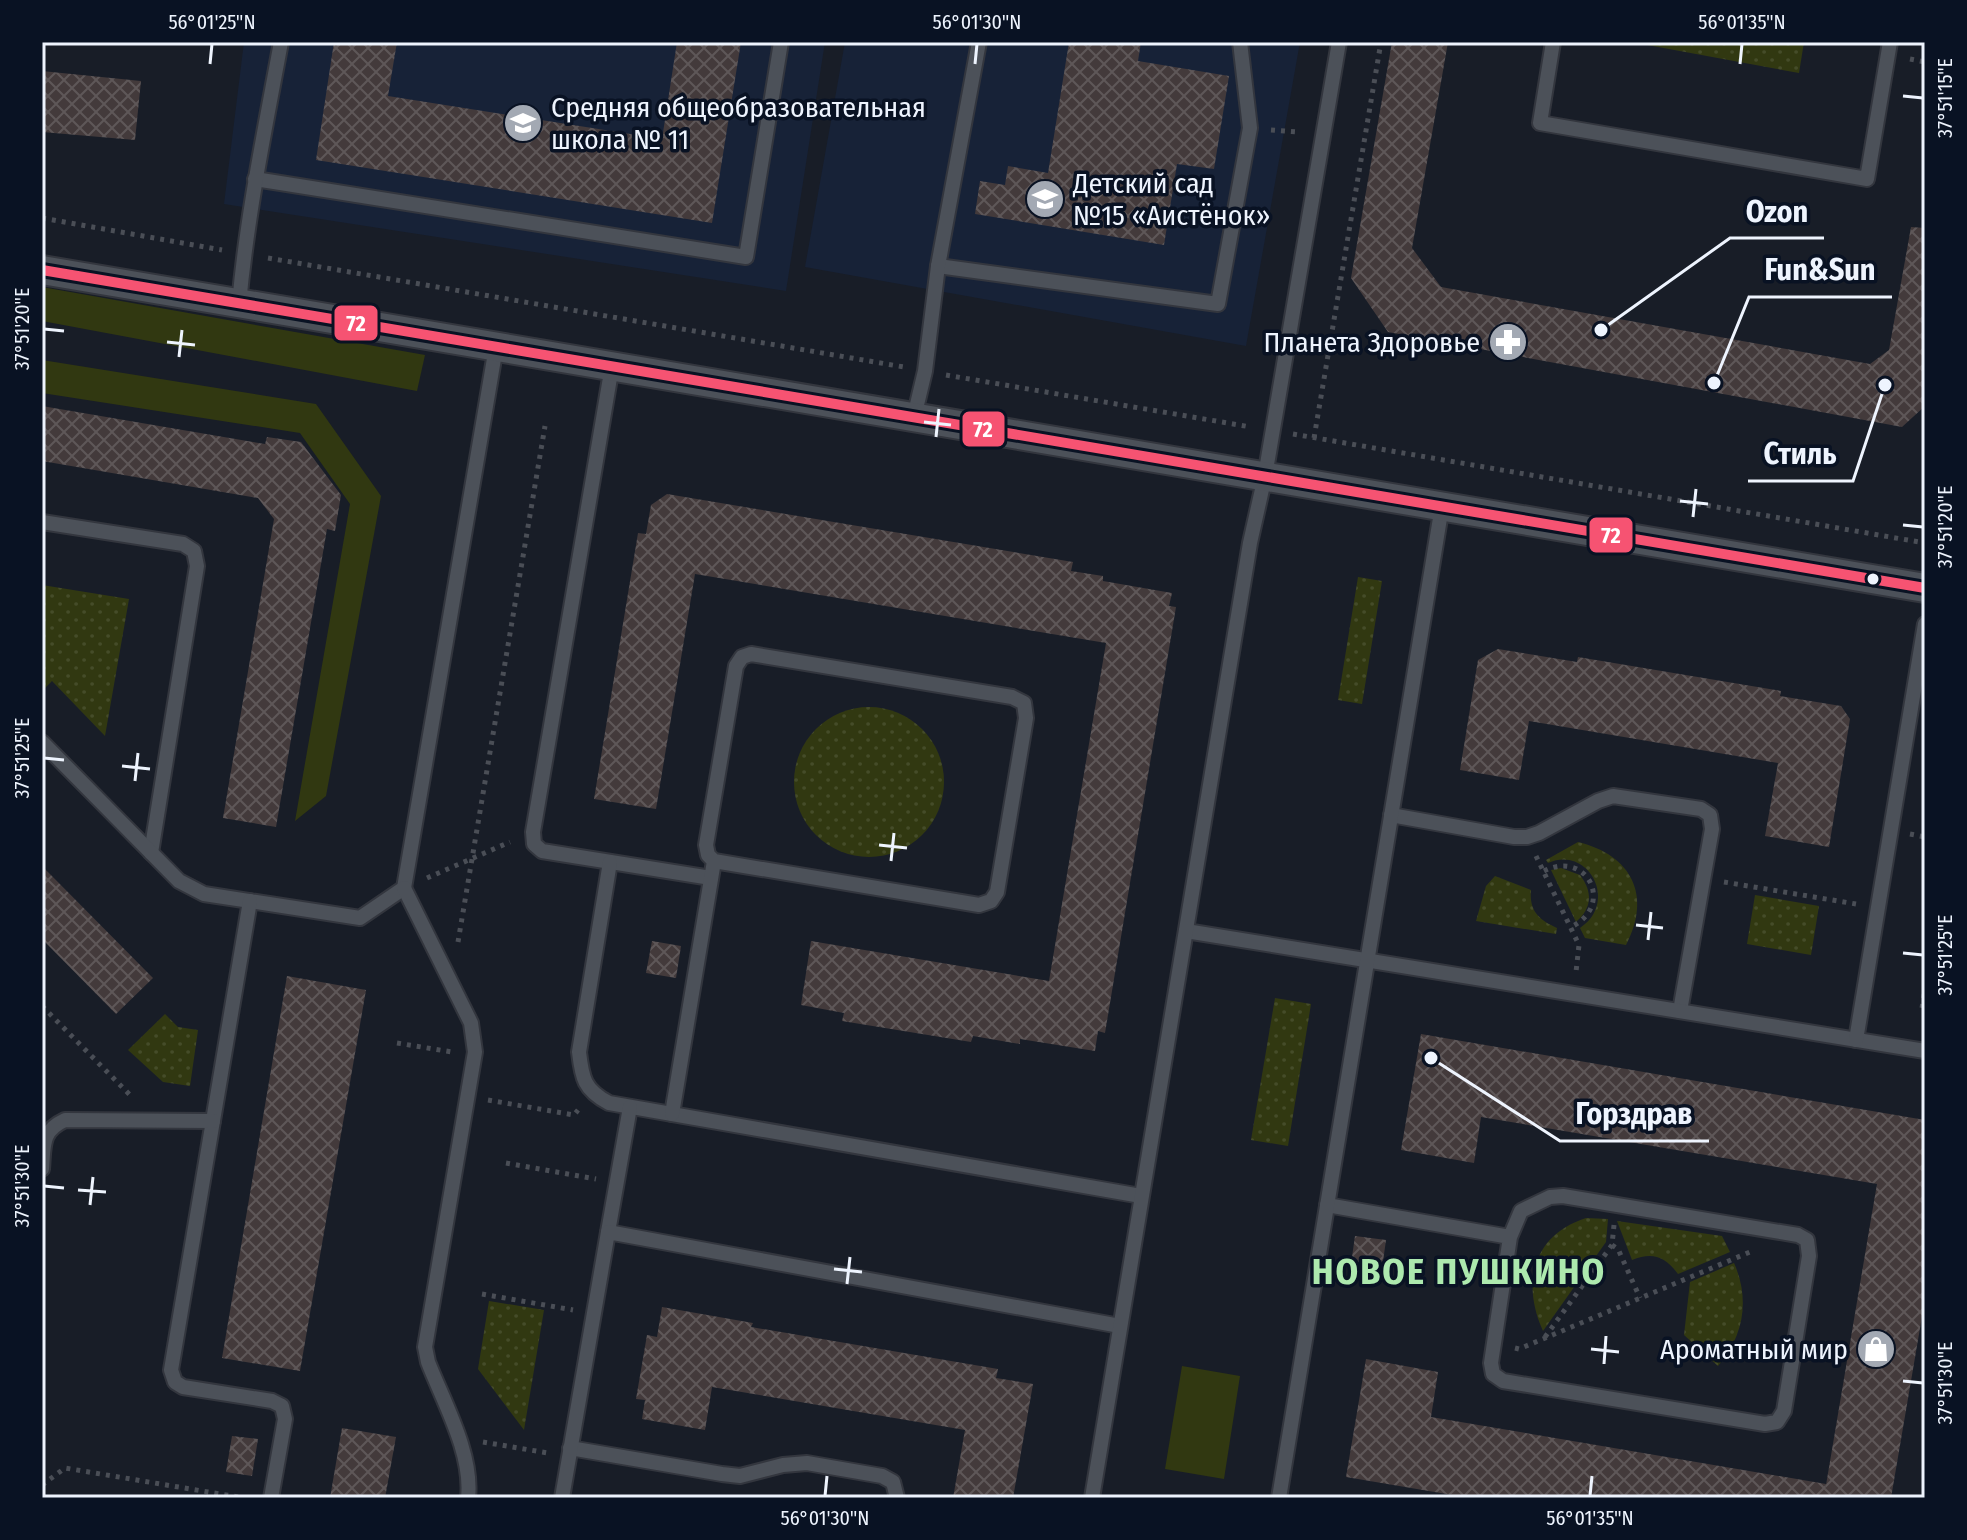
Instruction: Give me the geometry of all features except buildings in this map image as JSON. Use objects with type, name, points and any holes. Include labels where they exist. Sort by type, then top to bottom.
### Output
[{"type":"street","points":[[42,270],[1925,588]]},
{"type":"lane","points":[[239,304],[255,179],[281,42]]},
{"type":"lane","points":[[255,179],[746,257],[781,42]]},
{"type":"lane","points":[[914,417],[925,371],[938,266],[979,42]]},
{"type":"lane","points":[[938,266],[1218,304],[1250,128],[1240,42]]},
{"type":"lane","points":[[1092,1498],[1250,543],[1273,431],[1339,42]]},
{"type":"lane","points":[[1553,42],[1540,123],[1867,179],[1890,42]]},
{"type":"lane","points":[[468,1498],[470,1476],[425,1347],[475,1036],[404,888],[496,347]]},
{"type":"lane","points":[[612,366],[533,832],[534,844],[542,851],[711,878]]},
{"type":"lane","points":[[1279,1498],[1442,506]]},
{"type":"lane","points":[[42,522],[183,544],[194,551],[197,566],[151,853]]},
{"type":"lane","points":[[1856,1040],[1925,624]]},
{"type":"lane","points":[[751,654],[1012,697],[1024,703],[1026,718],[997,892],[991,901],[979,905],[714,861],[708,855],[706,845],[736,666],[742,657],[751,654]]},
{"type":"lane","points":[[42,742],[179,881],[191,889],[204,894],[360,918],[404,888]]},
{"type":"lane","points":[[1391,815],[1514,837],[1539,833],[1613,796],[1701,809],[1710,815],[1712,829],[1680,1011]]},
{"type":"lane","points":[[672,1114],[714,861]]},
{"type":"lane","points":[[610,862],[579,1052],[582,1077],[593,1095],[609,1103],[630,1107],[1141,1196]]},
{"type":"lane","points":[[250,901],[171,1370],[175,1382],[183,1387],[272,1401],[282,1406],[285,1419],[271,1498]]},
{"type":"lane","points":[[1186,931],[1925,1051]]},
{"type":"lane","points":[[562,1498],[630,1107]]},
{"type":"lane","points":[[42,1169],[44,1139],[52,1126],[65,1120],[213,1121]]},
{"type":"lane","points":[[1563,1196],[1616,1205],[1798,1235],[1807,1240],[1809,1256],[1784,1411],[1777,1422],[1765,1424],[1503,1381],[1493,1374],[1491,1363],[1510,1237],[1521,1211],[1550,1197],[1563,1196]]},
{"type":"lane","points":[[1327,1205],[1510,1237]]},
{"type":"lane","points":[[608,1232],[1120,1326]]},
{"type":"lane","points":[[570,1452],[740,1476],[783,1465],[807,1463],[882,1476],[893,1482],[897,1498]]},
{"type":"path","points":[[1314,438],[1381,42]]},
{"type":"path","points":[[42,218],[1925,543]]},
{"type":"path","points":[[451,983],[545,426]]},
{"type":"path","points":[[404,888],[533,832]]},
{"type":"path","points":[[1527,837],[1579,945],[1573,994]]},
{"type":"path","points":[[1544,871],[1554,866],[1576,868],[1592,884],[1593,906],[1588,915],[1571,927]]},
{"type":"path","points":[[1703,879],[1878,908]]},
{"type":"path","points":[[1922,1008],[1925,989]]},
{"type":"path","points":[[42,1006],[134,1098]]},
{"type":"path","points":[[397,1043],[474,1056]]},
{"type":"path","points":[[467,1096],[574,1115],[593,1095]]},
{"type":"path","points":[[506,1163],[617,1182]]},
{"type":"path","points":[[1545,1338],[1612,1245],[1616,1205]]},
{"type":"path","points":[[1494,1345],[1519,1349],[1762,1247],[1764,1229]]},
{"type":"path","points":[[1612,1245],[1618,1249],[1640,1298]]},
{"type":"path","points":[[482,1294],[594,1313]]},
{"type":"path","points":[[457,1437],[570,1452]]},
{"type":"path","points":[[42,1485],[65,1468],[244,1498]]},
{"type":"shaded area","name":"Средняя общеобразовательная школа № 11","points":[[244,42],[825,42],[786,291],[224,204]]},
{"type":"shaded area","name":"Детский сад №15 «Аистёнок»","points":[[845,42],[1300,42],[1246,346],[805,267]]},
{"type":"green space","points":[[1631,42],[1804,42],[1799,73]]},
{"type":"green space","points":[[42,287],[425,355],[417,391],[42,321]]},
{"type":"green space","points":[[42,360],[316,404],[381,496],[326,796],[295,821],[350,504],[300,433],[42,393]]},
{"type":"green space","points":[[1358,577],[1382,581],[1362,704],[1338,700]]},
{"type":"green space","points":[[42,585],[129,599],[105,736],[52,681],[42,691]]},
{"type":"green space","points":[[869,707],[898,712],[922,729],[939,753],[944,782],[939,811],[922,835],[898,852],[869,857],[840,852],[816,835],[799,811],[794,782],[799,753],[816,729],[840,712]]},
{"type":"green space","points":[[1578,842],[1612,857],[1624,867],[1632,880],[1637,910],[1626,945],[1585,938],[1580,928],[1592,917],[1597,905],[1598,892],[1594,879],[1576,862],[1563,860],[1548,863],[1546,860]]},
{"type":"green space","points":[[1561,868],[1580,875],[1589,894],[1588,905],[1576,922],[1551,870]]},
{"type":"green space","points":[[1495,876],[1531,890],[1534,909],[1540,918],[1557,928],[1556,934],[1476,921],[1486,886]]},
{"type":"green space","points":[[1755,895],[1819,906],[1811,955],[1747,944]]},
{"type":"green space","points":[[1275,998],[1311,1004],[1288,1146],[1251,1140]]},
{"type":"green space","points":[[165,1014],[178,1027],[198,1030],[190,1086],[163,1082],[128,1050]]},
{"type":"green space","points":[[1586,1218],[1608,1219],[1606,1242],[1543,1331],[1533,1295],[1536,1262],[1554,1236]]},
{"type":"green space","points":[[1617,1221],[1722,1236],[1730,1252],[1678,1274],[1658,1257],[1632,1260]]},
{"type":"green space","points":[[1734,1263],[1742,1290],[1742,1317],[1734,1342],[1718,1366],[1684,1335],[1690,1282]]},
{"type":"green space","points":[[489,1301],[544,1310],[524,1430],[478,1369]]},
{"type":"green space","points":[[1182,1366],[1240,1376],[1224,1479],[1165,1469]]},
{"type":"transit line","name":"72","points":[[42,270],[1925,588]]},
{"type":"place","name":"Средняя общеобразовательная школа № 11","points":[[523,123]]},
{"type":"place","name":"Детский сад №15 «Аистёнок»","points":[[1045,199]]},
{"type":"place","name":"Ozon","points":[[1601,330]]},
{"type":"place","name":"Планета Здоровье","points":[[1508,342]]},
{"type":"place","name":"Fun&Sun","points":[[1714,383]]},
{"type":"place","name":"Стиль","points":[[1885,385]]},
{"type":"place","name":"Горздрав","points":[[1431,1058]]},
{"type":"place","name":"Ароматный мир","points":[[1876,1349]]},
{"type":"district","name":"НОВОЕ ПУШКИНО","points":[[1459,1271]]}]
